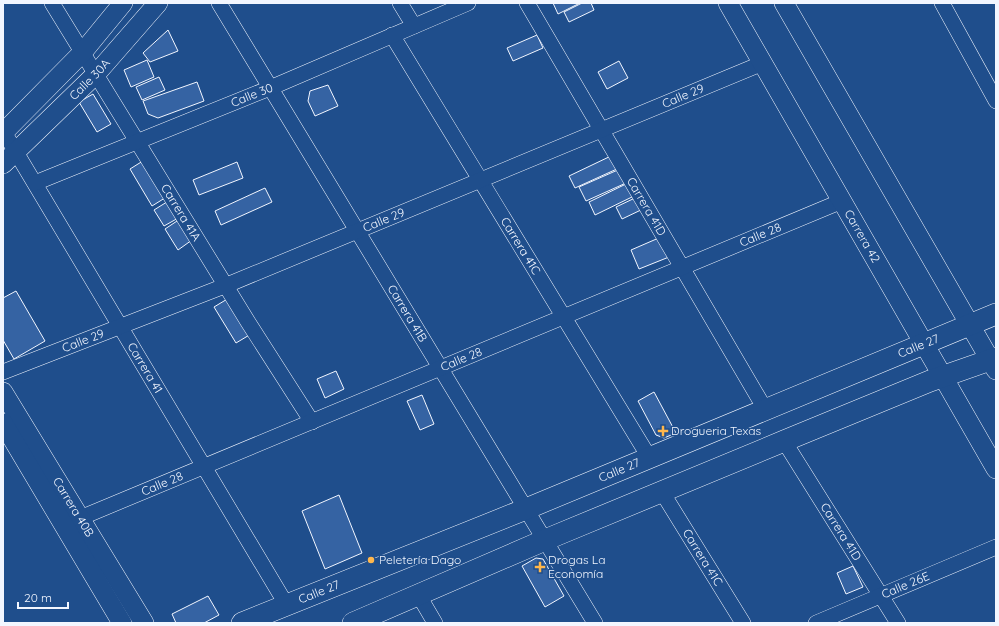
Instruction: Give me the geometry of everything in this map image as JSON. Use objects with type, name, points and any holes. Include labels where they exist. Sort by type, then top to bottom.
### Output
[{"type":"main road","name":"Calle 27","points":[[242,623],[286,604],[526,509],[996,314]]},
{"type":"main road","points":[[353,623],[545,540],[784,441],[943,377],[994,363]]},
{"type":"street","name":"Carrera 41A","points":[[52,3],[312,422]]},
{"type":"street","name":"Calle 30A","points":[[3,132],[82,52],[123,3]]},
{"type":"street","name":"Calle 30A","points":[[9,158],[37,133],[96,74],[158,3]]},
{"type":"street","name":"Carrera 41B","points":[[219,3],[595,623]]},
{"type":"street","points":[[400,3],[414,26]]},
{"type":"street","name":"Calle 30","points":[[35,183],[270,88],[468,3]]},
{"type":"street","name":"Carrera 41D","points":[[527,3],[766,409]]},
{"type":"street","name":"Carrera 42","points":[[728,3],[996,470]]},
{"type":"street","points":[[784,3],[970,325],[994,363]]},
{"type":"street","points":[[942,3],[996,101]]},
{"type":"street","name":"Carrera 41C","points":[[392,35],[649,457]]},
{"type":"street","name":"Calle 29","points":[[3,372],[227,285],[763,63]]},
{"type":"street","name":"Carrera 41","points":[[3,132],[9,158],[35,183],[286,604]]},
{"type":"street","name":"Calle 28","points":[[80,518],[842,201]]},
{"type":"street","name":"Carrera 40B","points":[[3,392],[144,623]]},
{"type":"street","name":"Carrera 40B","points":[[3,423],[122,623]]},
{"type":"street","name":"Carrera 41D","points":[[784,441],[898,623]]},
{"type":"street","name":"Carrera 41C","points":[[662,492],[743,623]]},
{"type":"street","name":"Calle 26E","points":[[816,623],[996,547]]},
{"type":"street","points":[[418,594],[435,623]]},
{"type":"building","points":[[553,3],[578,3],[578,4],[558,14]]},
{"type":"building","points":[[582,3],[591,3],[594,10],[569,22],[564,12]]},
{"type":"building","points":[[168,30],[178,51],[150,62],[143,53]]},
{"type":"building","points":[[537,35],[543,48],[513,61],[507,48]]},
{"type":"building","points":[[147,60],[154,77],[131,87],[124,70]]},
{"type":"building","points":[[619,61],[628,78],[607,89],[598,72]]},
{"type":"building","points":[[159,77],[165,90],[142,100],[136,87]]},
{"type":"building","points":[[197,82],[204,101],[158,118],[148,114],[143,101]]},
{"type":"building","points":[[328,85],[338,106],[315,116],[308,101],[310,91]]},
{"type":"building","points":[[93,94],[111,124],[97,132],[79,102]]},
{"type":"building","points":[[613,155],[619,168],[575,188],[569,176]]},
{"type":"building","points":[[146,159],[168,196],[152,206],[130,169]]},
{"type":"building","points":[[237,162],[243,178],[199,195],[193,180]]},
{"type":"building","points":[[620,169],[626,183],[586,201],[579,187]]},
{"type":"building","points":[[628,183],[634,196],[595,215],[589,202]]},
{"type":"building","points":[[265,188],[272,202],[221,225],[215,211]]},
{"type":"building","points":[[637,197],[643,209],[622,219],[616,207]]},
{"type":"building","points":[[170,200],[180,217],[164,226],[154,210]]},
{"type":"building","points":[[180,219],[192,240],[178,250],[165,229]]},
{"type":"building","points":[[661,237],[669,257],[639,269],[631,250]]},
{"type":"building","points":[[16,291],[45,341],[14,359],[3,340],[3,298]]},
{"type":"building","points":[[229,298],[251,334],[236,343],[214,307]]},
{"type":"building","points":[[336,371],[344,389],[325,398],[317,379]]},
{"type":"building","points":[[654,392],[676,433],[664,438],[656,435],[638,401]]},
{"type":"building","points":[[422,395],[434,424],[420,430],[407,401]]},
{"type":"building","points":[[339,495],[362,553],[325,569],[302,511]]},
{"type":"building","points":[[536,558],[543,559],[564,596],[545,607],[522,566]]},
{"type":"building","points":[[853,566],[863,587],[846,594],[837,573]]},
{"type":"building","points":[[208,596],[219,615],[204,623],[176,623],[172,614]]},
{"type":"place","name":"Drogueria Texas","points":[[663,431]]},
{"type":"place","name":"Peletería Dago","points":[[371,560]]},
{"type":"place","name":"Drogas La Economía","points":[[540,567]]}]
